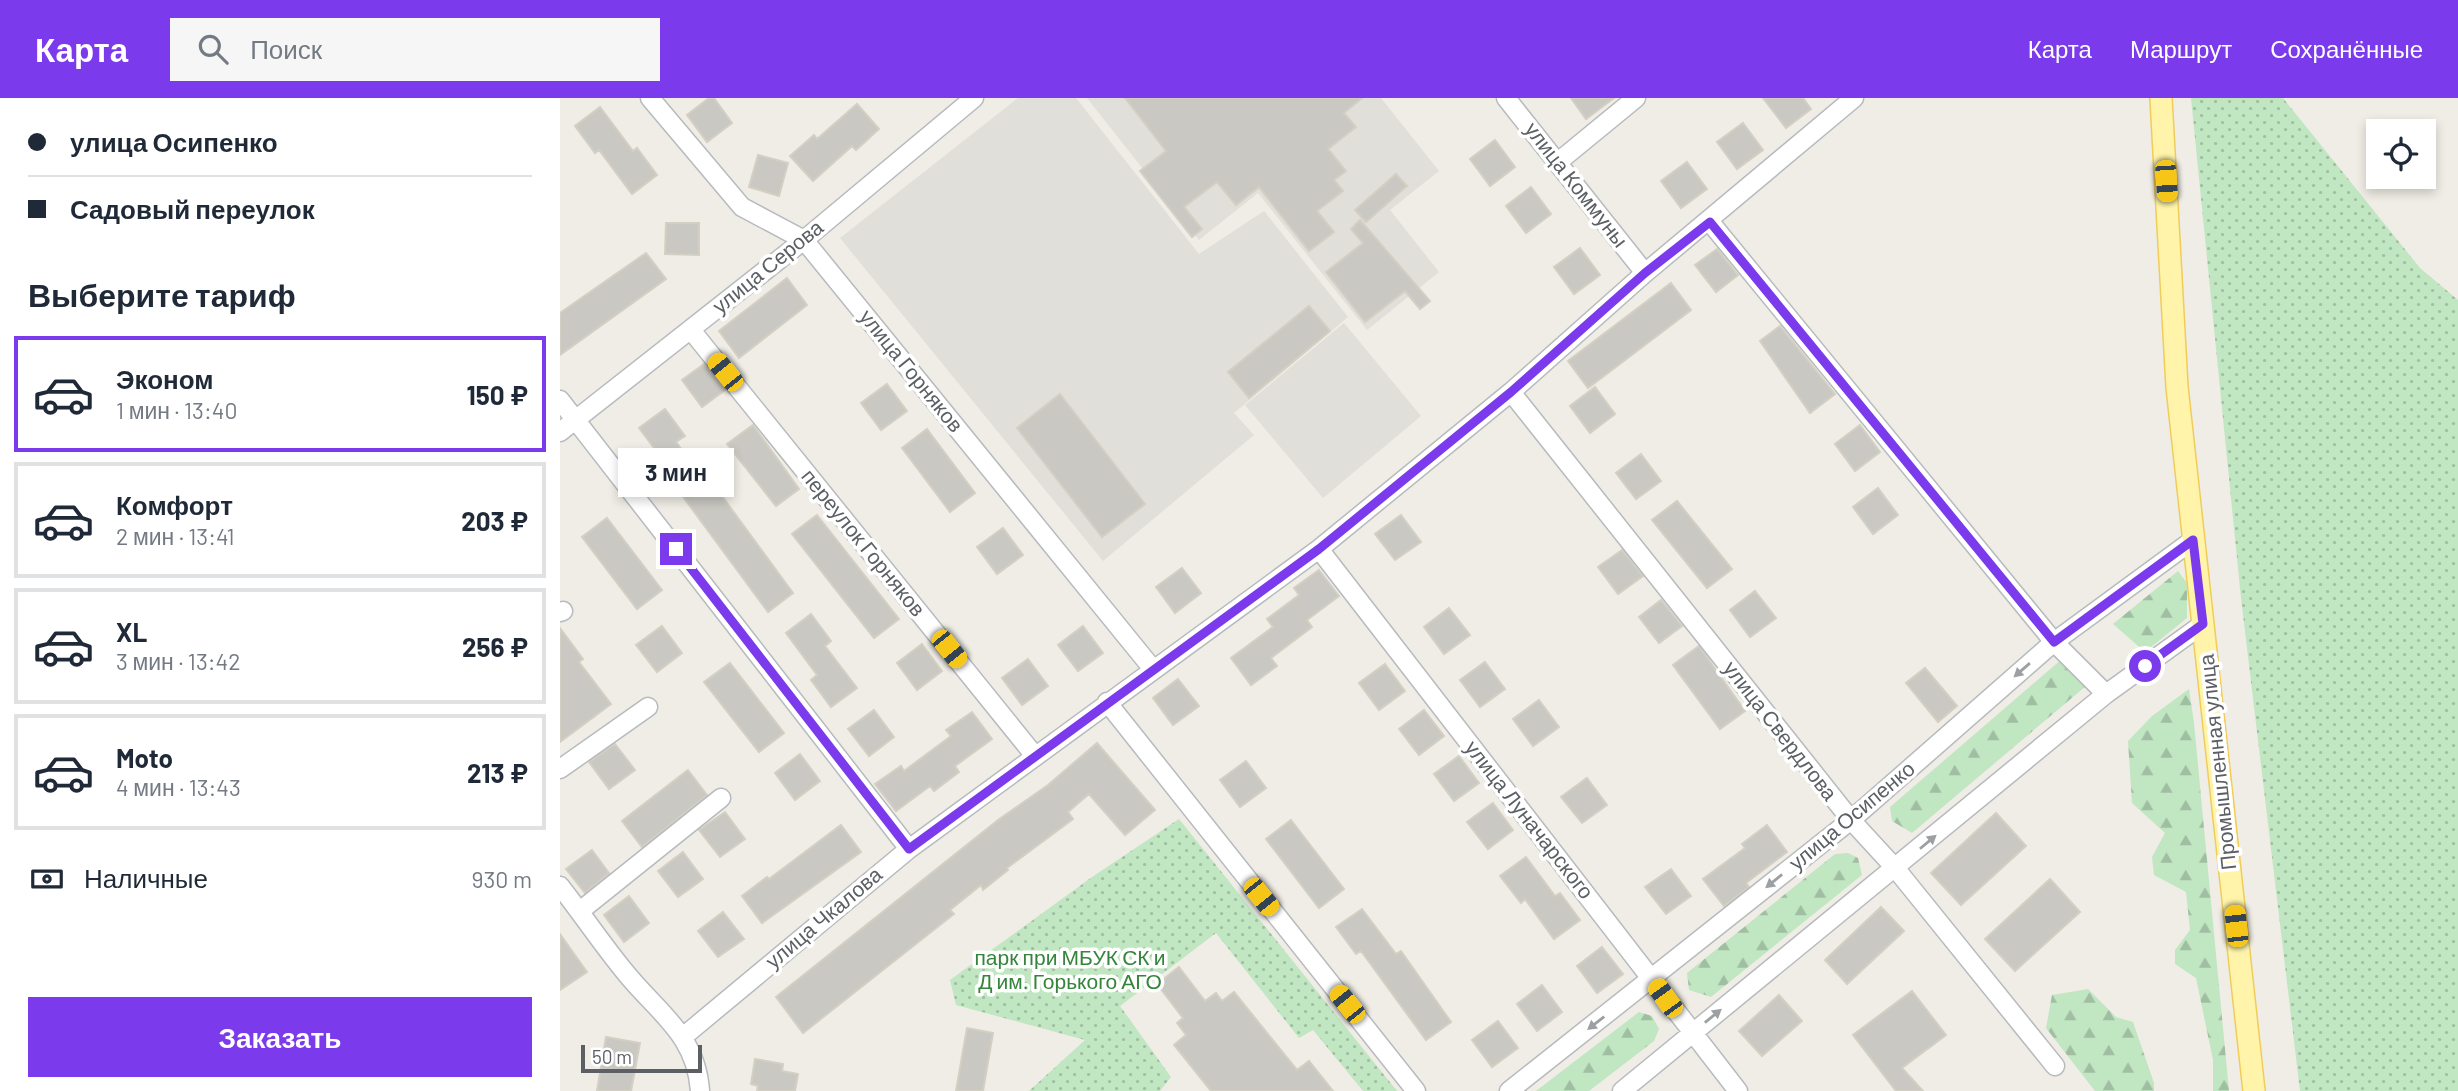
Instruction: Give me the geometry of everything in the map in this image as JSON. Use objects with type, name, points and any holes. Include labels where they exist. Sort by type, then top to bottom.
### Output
[{"type":"main road","name":"Промышленная улица","points":[[2161,98],[2177,387],[2254,1091]]},
{"type":"street","name":"улица Горняков","points":[[649,98],[742,207],[804,240],[1152,668]]},
{"type":"street","name":"улица Серова","points":[[560,432],[804,240],[974,98]]},
{"type":"street","name":"улица Коммуны","points":[[1506,98],[1645,273]]},
{"type":"street","points":[[1558,162],[1636,98]]},
{"type":"street","name":"улица Чкалова","points":[[684,1036],[909,849],[1152,668],[1319,549],[1511,392],[1645,273],[1710,222],[1854,98]]},
{"type":"street","points":[[1710,222],[2054,642],[2106,694]]},
{"type":"street","name":"переулок Горняков","points":[[691,330],[1035,755]]},
{"type":"street","name":"улица Свердлова","points":[[1511,392],[1851,820],[1896,869],[2055,1066]]},
{"type":"street","points":[[560,400],[909,849]]},
{"type":"street","name":"улица Осипенко","points":[[1509,1091],[1851,820],[2054,642],[2193,540]]},
{"type":"street","name":"улица Луначарского","points":[[1319,549],[1738,1091]]},
{"type":"street","points":[[1622,1091],[1896,869],[2106,694],[2203,624]]},
{"type":"street","points":[[1107,702],[1416,1091]]},
{"type":"street","points":[[560,769],[648,707]]},
{"type":"street","points":[[580,911],[721,798]]},
{"type":"street","points":[[560,886],[626,973],[684,1036],[698,1067],[700,1091]]},
{"type":"shaded area","points":[[1018,98],[1076,98],[1199,254],[1264,211],[1348,317],[1234,413],[1254,435],[1103,561],[840,238]]},
{"type":"shaded area","points":[[1087,98],[1381,98],[1439,171],[1390,210],[1439,272],[1367,330],[1258,193],[1199,240]]},
{"type":"shaded area","points":[[1344,323],[1421,416],[1323,498],[1245,405]]},
{"type":"green space","points":[[2191,98],[2283,98],[2420,268],[2458,300],[2458,1091],[2300,1091],[2241,598]]},
{"type":"green space","points":[[2178,571],[2187,583],[2187,618],[2145,652],[2113,624]]},
{"type":"green space","points":[[2062,659],[2086,686],[1912,833],[1892,821],[1890,807]]},
{"type":"green space","points":[[2189,689],[2229,1091],[2213,1091],[2213,1060],[2196,978],[2175,964],[2175,950],[2190,930],[2186,892],[2154,875],[2152,857],[2165,833],[2132,803],[2128,741],[2152,716]]},
{"type":"green space","name":"парк при МБУК СК и Д им. Горького АГО","points":[[1179,819],[1397,1091],[1363,1091],[1313,1030],[1299,1038],[1216,933],[1120,1006],[1171,1077],[1160,1091],[1029,1091],[1085,1040],[956,1005],[950,980],[1092,877]]},
{"type":"green space","points":[[1848,853],[1858,858],[1862,875],[1711,997],[1689,990],[1687,973],[1835,854]]},
{"type":"green space","points":[[2088,989],[2116,1017],[2133,1022],[2154,1083],[2154,1091],[2095,1091],[2046,1028],[2052,995]]},
{"type":"green space","points":[[1639,1012],[1652,1016],[1659,1029],[1654,1041],[1589,1091],[1536,1091]]},
{"type":"building","points":[[709,98],[714,98],[732,123],[707,142],[687,115]]},
{"type":"building","points":[[1125,98],[1362,98],[1344,113],[1356,127],[1328,149],[1346,171],[1334,180],[1343,191],[1317,211],[1334,232],[1309,251],[1259,187],[1236,205],[1217,182],[1184,207],[1202,229],[1192,237],[1140,171],[1166,151]]},
{"type":"building","points":[[1571,98],[1614,98],[1586,119]]},
{"type":"building","points":[[1763,98],[1803,98],[1811,109],[1786,128]]},
{"type":"building","points":[[857,104],[879,129],[856,150],[852,146],[813,181],[790,156],[814,135],[817,139]]},
{"type":"building","points":[[600,107],[633,151],[637,148],[657,175],[632,194],[599,150],[595,153],[575,126]]},
{"type":"building","points":[[1743,123],[1763,150],[1737,169],[1717,142]]},
{"type":"building","points":[[1495,140],[1515,167],[1490,186],[1470,159]]},
{"type":"building","points":[[758,155],[788,163],[779,196],[749,187]]},
{"type":"building","points":[[1687,162],[1707,189],[1681,208],[1661,181]]},
{"type":"building","points":[[1396,174],[1407,186],[1366,222],[1355,210]]},
{"type":"building","points":[[1531,187],[1551,214],[1526,233],[1506,206]]},
{"type":"building","points":[[1360,220],[1430,301],[1420,309],[1405,291],[1365,322],[1326,272],[1363,243],[1351,229]]},
{"type":"building","points":[[666,223],[699,223],[699,255],[665,254]]},
{"type":"building","points":[[1580,248],[1600,275],[1574,294],[1554,267]]},
{"type":"building","points":[[1717,249],[1738,275],[1716,292],[1695,265]]},
{"type":"building","points":[[646,253],[666,279],[560,355],[560,313]]},
{"type":"building","points":[[787,278],[807,305],[739,358],[719,331]]},
{"type":"building","points":[[1671,283],[1691,310],[1588,388],[1568,361]]},
{"type":"building","points":[[1309,306],[1330,331],[1249,398],[1228,372]]},
{"type":"building","points":[[1780,326],[1835,394],[1810,413],[1760,341]]},
{"type":"building","points":[[704,364],[725,390],[702,407],[682,380]]},
{"type":"building","points":[[887,384],[907,411],[881,430],[861,403]]},
{"type":"building","points":[[1595,387],[1615,414],[1590,433],[1570,406]]},
{"type":"building","points":[[1060,394],[1145,504],[1102,537],[1017,428]]},
{"type":"building","points":[[665,409],[685,436],[676,442],[712,490],[716,488],[793,593],[768,612],[678,490],[675,493],[654,466],[663,460],[639,428]]},
{"type":"building","points":[[753,425],[799,489],[776,506],[727,444]]},
{"type":"building","points":[[1860,425],[1880,452],[1855,471],[1835,444]]},
{"type":"building","points":[[927,429],[975,493],[950,512],[902,448]]},
{"type":"building","points":[[1641,454],[1661,481],[1636,499],[1616,473]]},
{"type":"building","points":[[1878,488],[1898,515],[1873,534],[1853,507]]},
{"type":"building","points":[[1677,501],[1732,569],[1707,588],[1652,520]]},
{"type":"building","points":[[817,515],[899,619],[874,638],[792,534]]},
{"type":"building","points":[[1401,515],[1421,542],[1395,560],[1375,534]]},
{"type":"building","points":[[607,518],[662,590],[637,609],[582,537]]},
{"type":"building","points":[[1003,528],[1023,555],[997,574],[977,547]]},
{"type":"building","points":[[1622,550],[1643,576],[1618,594],[1598,567]]},
{"type":"building","points":[[1182,568],[1201,593],[1175,613],[1156,587]]},
{"type":"building","points":[[1319,570],[1339,596],[1307,620],[1312,627],[1271,658],[1277,666],[1251,685],[1231,658],[1273,627],[1267,619],[1299,595],[1294,588]]},
{"type":"building","points":[[1755,591],[1776,618],[1750,637],[1730,610]]},
{"type":"building","points":[[1661,600],[1682,626],[1659,643],[1639,617]]},
{"type":"building","points":[[1449,608],[1470,635],[1444,654],[1424,627]]},
{"type":"building","points":[[811,614],[831,641],[825,646],[857,688],[831,707],[811,680],[817,675],[786,633]]},
{"type":"building","points":[[662,626],[682,653],[657,672],[636,645]]},
{"type":"building","points":[[1083,626],[1103,653],[1078,671],[1058,645]]},
{"type":"building","points":[[560,628],[583,659],[579,662],[611,704],[560,742]]},
{"type":"building","points":[[922,644],[942,671],[917,690],[897,663]]},
{"type":"building","points":[[1699,646],[1745,711],[1720,729],[1673,665]]},
{"type":"building","points":[[1028,659],[1048,686],[1022,705],[1002,678]]},
{"type":"building","points":[[1485,662],[1505,689],[1480,707],[1460,680]]},
{"type":"building","points":[[730,663],[784,733],[759,752],[704,682]]},
{"type":"building","points":[[1385,664],[1405,691],[1379,710],[1359,683]]},
{"type":"building","points":[[1925,668],[1957,706],[1938,722],[1906,683]]},
{"type":"building","points":[[1178,679],[1199,706],[1173,725],[1153,698]]},
{"type":"building","points":[[1539,700],[1559,727],[1533,746],[1513,719]]},
{"type":"building","points":[[874,710],[894,737],[869,756],[848,729]]},
{"type":"building","points":[[1424,710],[1444,736],[1419,755],[1399,729]]},
{"type":"building","points":[[972,712],[992,739],[955,766],[959,772],[934,791],[930,786],[896,811],[875,784],[901,766],[904,771],[951,736],[946,730]]},
{"type":"building","points":[[1097,743],[1155,810],[1125,835],[1089,794],[1068,812],[1073,819],[1007,868],[1008,870],[983,890],[981,885],[950,910],[954,914],[803,1033],[776,997],[998,820],[1048,785]]},
{"type":"building","points":[[615,744],[635,770],[609,789],[589,762]]},
{"type":"building","points":[[800,754],[820,781],[795,800],[775,773]]},
{"type":"building","points":[[1459,756],[1479,783],[1454,801],[1434,774]]},
{"type":"building","points":[[1246,761],[1266,788],[1240,807],[1220,780]]},
{"type":"building","points":[[688,770],[707,795],[642,847],[622,821]]},
{"type":"building","points":[[1587,778],[1607,805],[1582,823],[1561,797]]},
{"type":"building","points":[[1493,803],[1513,830],[1488,849],[1467,822]]},
{"type":"building","points":[[725,812],[745,839],[720,857],[699,830]]},
{"type":"building","points":[[1996,813],[2026,846],[1961,905],[1931,873]]},
{"type":"building","points":[[1291,820],[1344,889],[1319,908],[1266,839]]},
{"type":"building","points":[[841,825],[861,852],[762,923],[742,896]]},
{"type":"building","points":[[1767,825],[1787,852],[1746,883],[1749,887],[1724,906],[1703,879],[1745,848],[1742,844]]},
{"type":"building","points":[[592,850],[609,873],[585,893],[566,869]]},
{"type":"building","points":[[683,852],[703,879],[678,897],[658,871]]},
{"type":"building","points":[[1526,857],[1555,896],[1560,893],[1580,920],[1554,939],[1525,899],[1521,903],[1500,876]]},
{"type":"building","points":[[1671,869],[1691,896],[1666,914],[1645,887]]},
{"type":"building","points":[[2050,879],[2080,912],[2015,971],[1985,939]]},
{"type":"building","points":[[629,896],[649,923],[624,942],[604,915]]},
{"type":"building","points":[[1881,907],[1904,931],[1847,984],[1825,960]]},
{"type":"building","points":[[1362,909],[1396,954],[1401,951],[1451,1022],[1426,1040],[1361,951],[1356,954],[1336,927]]},
{"type":"building","points":[[723,912],[744,939],[718,957],[698,931]]},
{"type":"building","points":[[560,934],[587,972],[560,990]]},
{"type":"building","points":[[1602,947],[1623,974],[1597,993],[1577,966]]},
{"type":"building","points":[[1179,967],[1205,1001],[1216,993],[1222,1001],[1234,992],[1297,1070],[1309,1061],[1333,1091],[1211,1091],[1174,1045],[1186,1035],[1177,1023],[1183,1018],[1157,984]]},
{"type":"building","points":[[1542,985],[1562,1012],[1537,1031],[1517,1004]]},
{"type":"building","points":[[1912,991],[1946,1035],[1902,1068],[1923,1091],[1896,1091],[1853,1035]]},
{"type":"building","points":[[1779,995],[1802,1021],[1762,1056],[1739,1031]]},
{"type":"building","points":[[1498,1021],[1518,1048],[1492,1067],[1472,1040]]},
{"type":"building","points":[[967,1028],[993,1033],[983,1091],[956,1091]]},
{"type":"building","points":[[606,1037],[640,1043],[631,1091],[597,1091]]},
{"type":"building","points":[[755,1059],[783,1064],[782,1071],[798,1074],[795,1091],[757,1091],[758,1086],[751,1084]]},
{"type":"route","points":[[676,549],[909,849],[1152,668],[1319,549],[1511,392],[1645,273],[1710,222],[2054,642],[2193,540],[2203,624],[2145,666]]}]
